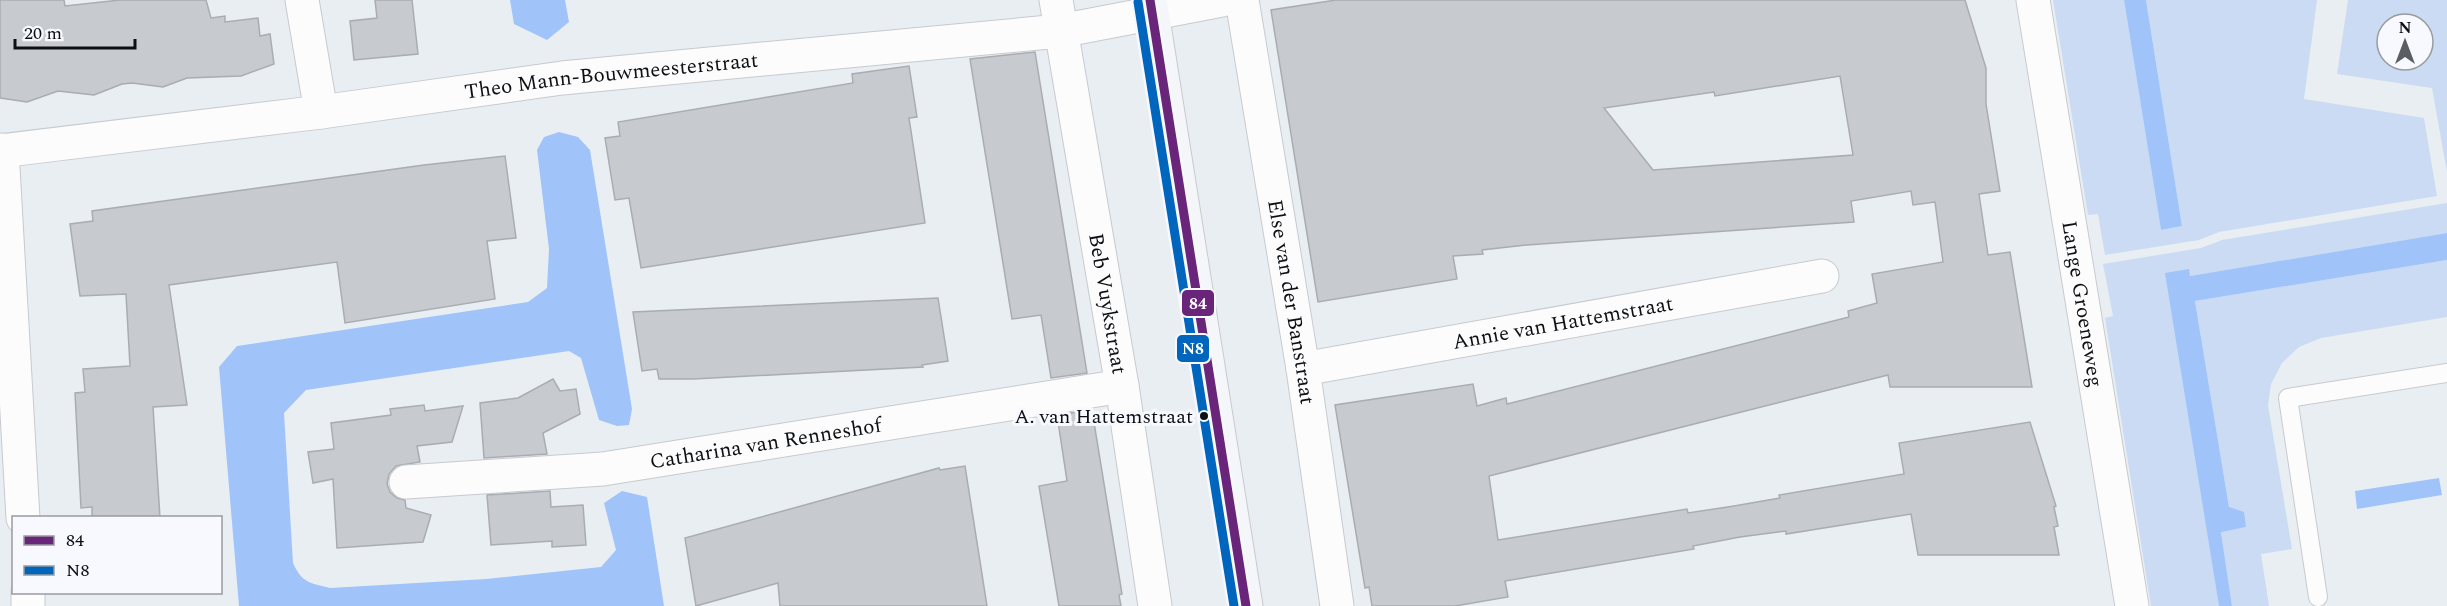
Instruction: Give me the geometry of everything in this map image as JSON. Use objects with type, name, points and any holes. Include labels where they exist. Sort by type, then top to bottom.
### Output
[{"type":"street","points":[[302,0],[321,112]]},
{"type":"street","name":"Theo Mann-Bouwmeesterstraat","points":[[1,150],[321,112],[562,78],[1058,15],[1222,0]]},
{"type":"street","name":"Else van der Banstraat","points":[[1242,0],[1303,369],[1337,606]]},
{"type":"street","name":"Lange Groeneweg","points":[[2033,0],[2132,606]]},
{"type":"street","points":[[1151,7],[1246,606]]},
{"type":"street","name":"Beb Vuykstraat","points":[[1058,15],[1122,386],[1155,606]]},
{"type":"street","points":[[1,150],[23,516]]},
{"type":"street","name":"Annie van Hattemstraat","points":[[1303,369],[1822,276]]},
{"type":"street","name":"Catharina van Renneshof","points":[[406,482],[603,469],[1122,386]]},
{"type":"lane","points":[[2318,597],[2288,398],[2447,373]]},
{"type":"shaded area","points":[[2053,0],[2124,0],[2161,230],[2182,226],[2146,0],[2317,0],[2304,99],[2424,118],[2437,196],[2219,232],[2199,240],[2105,255],[2098,214],[2088,215]]},
{"type":"shaded area","points":[[2348,0],[2447,0],[2447,172],[2432,88],[2337,74]]},
{"type":"shaded area","points":[[2447,203],[2447,233],[2190,276],[2189,270],[2208,534],[2219,606],[2151,606],[2105,318],[2113,316],[2103,264],[2201,248],[2222,240]]},
{"type":"shaded area","points":[[2447,260],[2447,317],[2321,338],[2299,347],[2282,363],[2271,384],[2268,405],[2292,549],[2261,554],[2269,606],[2232,606],[2221,531],[2246,527],[2229,507],[2195,301]]},
{"type":"water","points":[[510,0],[565,0],[569,22],[547,40],[514,24]]},
{"type":"water","points":[[2124,0],[2146,0],[2182,226],[2161,230]]},
{"type":"water","points":[[559,132],[578,137],[590,150],[632,409],[629,425],[617,426],[599,420],[581,358],[569,351],[306,390],[284,413],[293,563],[300,575],[307,581],[330,588],[486,579],[601,567],[616,550],[604,503],[622,491],[647,497],[664,606],[239,606],[219,367],[237,346],[528,302],[547,288],[549,249],[537,150],[544,137]]},
{"type":"water","points":[[2447,233],[2447,260],[2195,301],[2229,507],[2244,512],[2246,527],[2221,532],[2232,606],[2219,606],[2165,273],[2189,269],[2190,276]]},
{"type":"water","points":[[2439,478],[2442,495],[2357,509],[2355,491]]},
{"type":"building","points":[[0,0],[64,0],[65,6],[120,0],[206,0],[211,18],[225,16],[225,22],[258,18],[260,36],[270,34],[274,64],[241,76],[187,78],[163,87],[132,83],[122,84],[94,95],[58,91],[27,102],[0,98]]},
{"type":"building","points":[[375,0],[412,0],[418,54],[354,60],[350,21],[377,18]]},
{"type":"building","points":[[1336,0],[1965,0],[1986,68],[1986,104],[2000,191],[1979,194],[1988,255],[2010,252],[2032,387],[1890,387],[1888,375],[1489,476],[1498,540],[1687,509],[1688,513],[1734,506],[1780,498],[1779,495],[1904,474],[1899,443],[2030,422],[2056,506],[2054,507],[2058,526],[2054,527],[2059,555],[1918,555],[1911,514],[1786,534],[1786,531],[1740,537],[1693,546],[1694,549],[1505,581],[1508,597],[1455,606],[1372,606],[1369,587],[1365,588],[1335,405],[1473,384],[1477,406],[1506,398],[1507,404],[1849,317],[1848,311],[1877,303],[1872,274],[1943,262],[1935,202],[1913,205],[1911,191],[1851,201],[1854,222],[1482,250],[1483,254],[1453,256],[1457,279],[1318,302],[1271,10]],"holes":[[[1840,76],[1853,155],[1653,170],[1604,108],[1714,92],[1715,96]]]},
{"type":"building","points":[[1035,52],[1087,373],[1051,378],[1041,315],[1012,319],[970,59]]},
{"type":"building","points":[[909,66],[917,117],[909,118],[925,223],[641,268],[629,198],[615,200],[605,138],[620,136],[618,122],[853,83],[852,74]]},
{"type":"building","points":[[505,156],[516,238],[487,241],[495,299],[345,323],[337,262],[169,285],[187,405],[153,407],[160,516],[92,516],[92,507],[81,508],[75,393],[85,392],[83,369],[130,366],[126,294],[80,296],[70,224],[93,221],[92,211]]},
{"type":"building","points":[[938,298],[948,361],[922,365],[923,367],[693,379],[659,379],[657,369],[642,371],[633,312]]},
{"type":"building","points":[[553,379],[560,391],[576,389],[580,414],[543,433],[547,454],[484,458],[480,403],[518,398]]},
{"type":"building","points":[[424,405],[425,411],[463,406],[452,442],[417,446],[420,462],[396,466],[389,474],[387,484],[390,492],[397,498],[405,500],[406,508],[431,515],[423,542],[337,548],[333,479],[313,483],[308,452],[334,449],[331,423],[391,415],[390,409]]},
{"type":"building","points":[[1092,410],[1122,594],[1119,595],[1121,606],[1059,606],[1039,486],[1067,481],[1057,415]]},
{"type":"building","points":[[965,466],[987,606],[780,606],[778,583],[696,606],[685,538],[939,468],[940,470]]},
{"type":"building","points":[[550,491],[551,507],[583,505],[586,545],[552,547],[552,541],[491,545],[487,495]]},
{"type":"transit line","name":"84","points":[[1150,0],[1246,606]]},
{"type":"transit line","name":"N8","points":[[1138,2],[1234,606]]},
{"type":"place","name":"A. van Hattemstraat","points":[[1204,416]]}]
